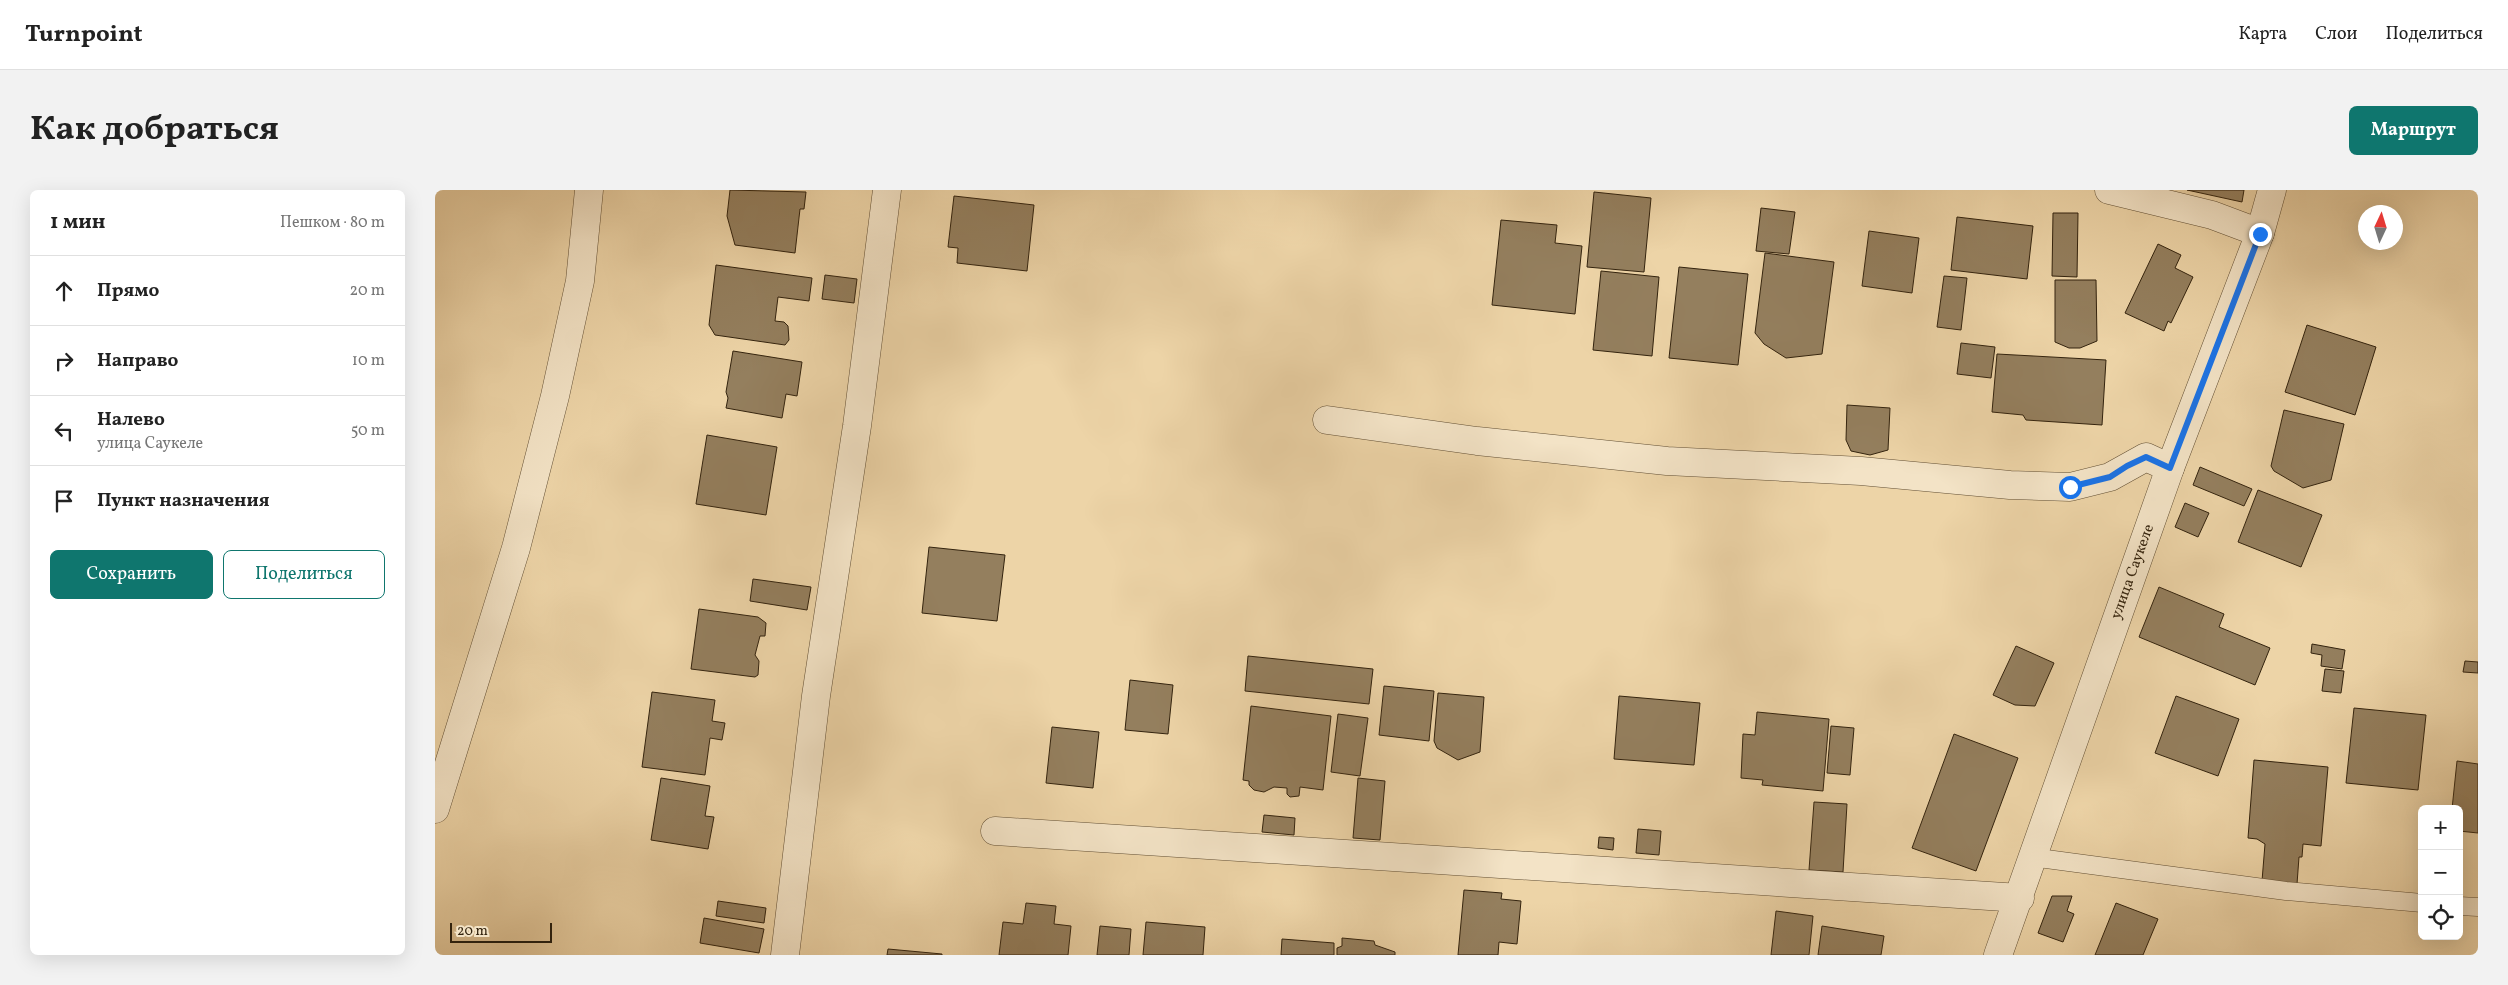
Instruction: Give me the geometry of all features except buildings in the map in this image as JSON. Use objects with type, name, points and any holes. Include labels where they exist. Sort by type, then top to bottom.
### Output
[{"type":"street","points":[[435,809],[516,548],[555,396],[580,281],[589,190]]},
{"type":"street","points":[[785,955],[816,696],[857,426],[887,190]]},
{"type":"street","points":[[2109,190],[2212,215],[2260,234]]},
{"type":"street","name":"улица Саукеле","points":[[1998,955],[2019,898],[2031,857],[2170,468],[2260,234],[2272,190]]},
{"type":"street","points":[[1327,420],[1477,441],[1667,461],[1861,471],[2010,485],[2070,487],[2110,477],[2146,457],[2170,468]]},
{"type":"street","points":[[995,831],[2019,898]]},
{"type":"lane","points":[[2031,857],[2286,891],[2418,903]]},
{"type":"lane","points":[[2463,906],[2478,908]]},
{"type":"route","points":[[2070,487],[2110,477],[2146,457],[2170,468],[2260,234]]}]
